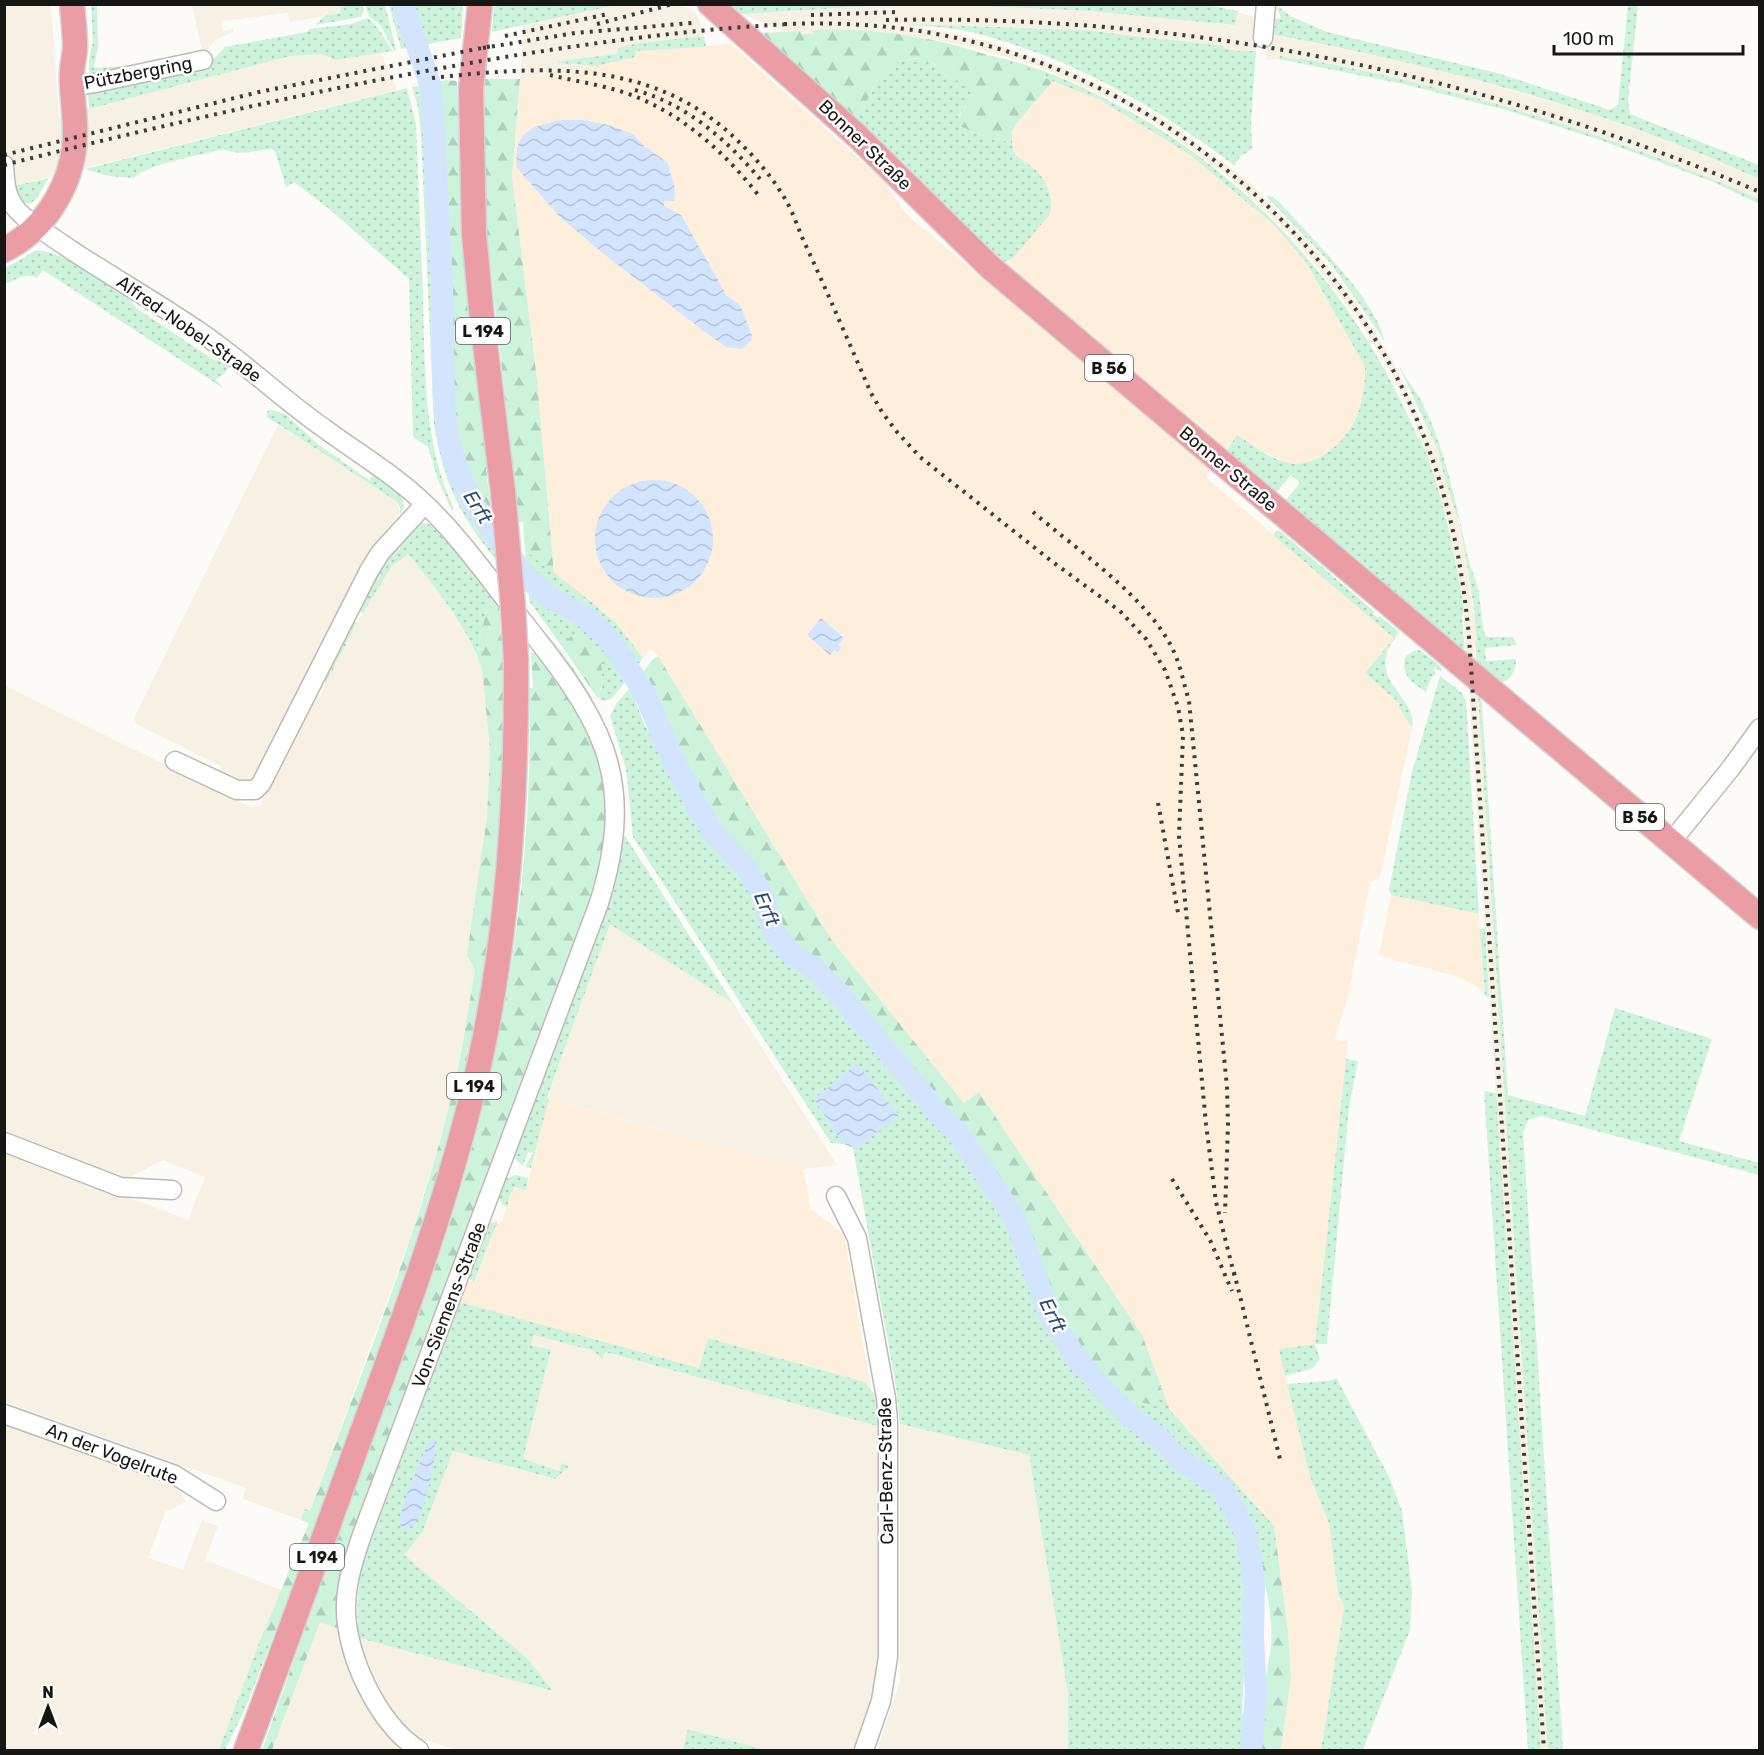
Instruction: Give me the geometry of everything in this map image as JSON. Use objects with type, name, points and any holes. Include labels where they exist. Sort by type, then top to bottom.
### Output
[{"type":"main road","name":"Pützbergring","points":[[4,250],[36,226],[56,200],[71,162],[75,130],[72,86],[75,48],[72,4]]},
{"type":"main road","name":"L 194","points":[[246,1750],[417,1283],[443,1200],[467,1116],[481,1053],[505,906],[515,783],[516,660],[503,492],[474,234],[471,89],[480,4]]},
{"type":"main road","name":"Bonner Straße","points":[[710,4],[857,136],[990,267],[1760,917]]},
{"type":"street","points":[[1263,38],[1266,4]]},
{"type":"street","name":"Pützbergring","points":[[72,86],[203,60]]},
{"type":"street","name":"Alfred-Nobel-Straße","points":[[4,165],[6,190],[9,199],[19,213],[215,342],[317,423],[404,485],[425,504],[465,549],[535,636],[587,710],[603,744],[614,786],[616,811],[613,848]]},
{"type":"street","points":[[175,761],[237,790],[255,790],[261,784],[369,571],[380,553],[425,504]]},
{"type":"street","points":[[1671,842],[1760,728]]},
{"type":"street","name":"Von-Siemens-Straße","points":[[419,1750],[398,1734],[385,1718],[356,1660],[346,1615],[347,1589],[363,1532],[590,932],[606,882],[613,848]]},
{"type":"street","points":[[4,1142],[120,1187],[172,1190]]},
{"type":"street","name":"Carl-Benz-Straße","points":[[836,1196],[857,1238],[887,1410],[888,1658],[881,1701],[864,1750]]},
{"type":"street","name":"An der Vogelrute","points":[[4,1414],[175,1475],[216,1501]]},
{"type":"shaded area","points":[[4,5],[51,5],[59,117],[290,56],[321,54],[336,60],[381,53],[397,90],[5,188]]},
{"type":"shaded area","points":[[192,5],[349,5],[341,13],[290,22],[288,13],[222,21],[222,31],[233,29],[233,32],[215,40],[203,55]]},
{"type":"shaded area","points":[[617,5],[674,5],[689,8],[697,15],[704,36],[639,43],[618,54],[559,61],[559,63],[596,66],[535,79],[520,79],[523,26]]},
{"type":"shaded area","points":[[872,6],[983,6],[1089,11],[1158,16],[1228,25],[1235,24],[1237,12],[1255,17],[1259,24],[1256,51],[1234,51],[1154,37],[1084,30],[906,26],[953,33],[991,42],[1054,64],[1116,92],[1171,124],[1232,169],[1255,188],[1312,246],[1356,303],[1393,361],[1413,402],[1439,467],[1422,419],[1439,453],[1461,530],[1478,641],[1474,642],[1475,663],[1466,656],[1464,610],[1450,527],[1434,473],[1412,416],[1389,369],[1357,317],[1294,238],[1219,169],[1158,125],[1125,105],[1054,73],[1025,62],[922,37],[842,29],[800,34],[800,31],[782,31],[742,14]]},
{"type":"shaded area","points":[[1268,34],[1427,66],[1586,112],[1684,147],[1759,179],[1759,199],[1632,147],[1499,104],[1356,68],[1300,58],[1299,60],[1280,57],[1266,60]]},
{"type":"shaded area","points":[[730,43],[886,183],[905,213],[988,283],[1004,262],[1013,258],[1050,213],[1048,188],[1032,167],[1021,161],[1014,151],[1011,137],[1015,125],[1053,81],[1100,100],[1189,154],[1274,225],[1306,262],[1365,367],[1365,387],[1360,407],[1351,428],[1336,447],[1302,464],[1286,463],[1264,452],[1228,448],[1206,477],[1394,638],[1365,673],[1399,703],[1399,707],[1412,728],[1380,877],[1370,882],[1349,992],[1335,1039],[1348,1042],[1315,1344],[1279,1349],[1310,1477],[1329,1523],[1338,1594],[1344,1606],[1321,1750],[1281,1750],[1291,1677],[1288,1631],[1274,1526],[1170,1410],[1142,1335],[979,1092],[964,1103],[831,939],[658,656],[651,648],[643,658],[618,625],[554,574],[537,380],[512,176],[520,79],[535,79],[635,57],[636,51]]},
{"type":"shaded area","points":[[278,425],[396,501],[401,513],[384,539],[253,781],[244,783],[218,772],[221,766],[136,724],[134,718]]},
{"type":"shaded area","points":[[408,554],[439,592],[465,631],[482,669],[490,750],[487,817],[474,913],[475,970],[455,1084],[410,1238],[310,1511],[305,1510],[301,1520],[243,1499],[246,1488],[5,1402],[5,1150],[188,1220],[205,1177],[163,1160],[122,1181],[5,1136],[4,685],[250,807],[260,806],[316,693],[320,695],[360,618],[392,566]]},
{"type":"shaded area","points":[[1469,690],[1478,697],[1548,1750],[1541,1750],[1534,1668]]},
{"type":"shaded area","points":[[1391,895],[1479,914],[1485,996],[1479,988],[1459,977],[1379,956]]},
{"type":"shaded area","points":[[610,923],[733,1003],[837,1165],[803,1169],[547,1098]]},
{"type":"shaded area","points":[[549,1099],[803,1169],[811,1209],[844,1234],[871,1389],[865,1382],[708,1338],[699,1368],[460,1302],[468,1281],[475,1282],[495,1227],[502,1221],[509,1197],[516,1187],[526,1189]]},
{"type":"shaded area","points":[[534,1335],[594,1351],[602,1358],[604,1352],[881,1427],[881,1639],[869,1713],[857,1750],[766,1750],[689,1729],[683,1750],[457,1750],[421,1739],[404,1726],[392,1712],[367,1662],[359,1638],[552,1690],[527,1658],[404,1555],[422,1533],[453,1451],[554,1479],[559,1471],[523,1459],[551,1350],[531,1345]]},
{"type":"shaded area","points":[[900,1424],[1029,1455],[1068,1693],[1068,1750],[877,1750],[900,1681]]},
{"type":"shaded area","points":[[4,1425],[175,1485],[186,1502],[165,1512],[148,1558],[183,1570],[202,1520],[218,1526],[205,1560],[281,1590],[219,1750],[5,1750]]},
{"type":"shaded area","points":[[320,1621],[342,1630],[408,1750],[272,1750]]},
{"type":"green space","points":[[494,4],[617,5],[492,32]]},
{"type":"green space","points":[[1204,4],[1238,11],[1235,25],[1089,11],[983,6],[872,6],[742,14],[728,5]]},
{"type":"green space","points":[[91,5],[97,5],[98,46],[94,68],[143,65],[89,76],[89,60],[93,41]]},
{"type":"green space","points":[[363,5],[364,10],[361,17],[315,25],[325,16],[341,13],[340,7]]},
{"type":"green space","points":[[365,5],[385,5],[396,50],[394,51],[381,26],[369,16]]},
{"type":"green space","points":[[389,5],[463,5],[461,38],[401,49]]},
{"type":"green space","points":[[1628,5],[1638,5],[1628,100],[1630,114],[1759,165],[1759,179],[1700,154],[1580,110],[1456,75],[1268,34],[1270,28],[1274,28],[1275,19],[1281,18],[1277,9],[1279,7],[1290,16],[1327,32],[1497,73],[1610,110],[1618,105]]},
{"type":"green space","points":[[368,18],[393,51],[336,60],[321,54],[290,56],[89,109],[88,90],[145,79],[154,80],[206,67],[225,47],[307,32],[310,29],[351,24]]},
{"type":"green space","points":[[906,24],[1084,30],[1223,46],[1235,51],[1256,51],[1251,123],[1252,149],[1241,156],[1234,165],[1173,122],[1141,103],[1109,85],[1042,54],[970,32]]},
{"type":"green space","points":[[822,29],[885,32],[948,43],[988,55],[1053,81],[1015,125],[1012,132],[1012,143],[978,134],[958,125],[962,112],[976,92],[941,72],[934,63],[921,58],[907,60],[888,69],[876,83],[858,120],[774,45],[756,33],[801,31],[801,34],[813,34],[813,31]]},
{"type":"green space","points":[[704,36],[706,46],[703,47],[636,51],[635,57],[596,66],[558,63],[559,61],[617,54],[618,48],[639,43]]},
{"type":"green space","points":[[987,55],[1017,62],[1060,77],[1154,126],[1203,159],[1248,197],[1290,239],[1328,284],[1363,333],[1392,384],[1418,438],[1420,437],[1428,458],[1442,502],[1457,567],[1464,612],[1462,615],[1465,655],[1285,501],[1300,483],[1291,475],[1276,493],[1227,451],[1237,435],[1279,460],[1294,464],[1308,462],[1320,457],[1341,441],[1355,419],[1363,394],[1365,367],[1306,262],[1274,225],[1189,154],[1100,100]]},
{"type":"green space","points":[[1280,56],[1299,60],[1300,58],[1418,83],[1534,115],[1591,133],[1704,175],[1759,199],[1759,204],[1713,182],[1603,141],[1506,110],[1403,84],[1279,59]]},
{"type":"green space","points":[[925,58],[945,75],[965,83],[976,92],[958,116],[978,134],[1012,143],[1016,155],[1037,171],[1048,188],[1051,201],[1050,214],[1013,258],[1004,262],[858,120],[875,85],[887,69],[896,63]]},
{"type":"green space","points":[[484,79],[520,79],[512,176],[537,380],[554,574],[525,550],[523,522],[519,522],[486,226]]},
{"type":"green space","points":[[446,80],[457,81],[461,197],[467,273],[490,468],[486,469],[493,525],[471,495],[454,451],[449,422],[437,103],[434,83]]},
{"type":"green space","points":[[425,85],[443,439],[461,494],[467,505],[494,536],[496,560],[472,528],[455,497],[442,463],[434,424],[421,137],[418,107],[412,87]]},
{"type":"green space","points":[[407,88],[416,124],[428,405],[436,458],[454,509],[452,511],[438,480],[428,447],[413,437],[409,279],[328,208],[294,182],[286,187],[275,151],[271,149],[241,153],[223,149],[162,164],[134,178],[108,176],[85,169]]},
{"type":"green space","points":[[49,178],[36,199],[29,204],[21,201],[13,186]]},
{"type":"green space","points":[[1265,195],[1273,197],[1280,203],[1340,269],[1369,306],[1379,324],[1384,340],[1332,265]]},
{"type":"green space","points":[[35,251],[58,255],[84,269],[130,299],[136,308],[214,360],[223,361],[229,366],[224,374],[216,379],[223,388],[43,270],[37,278],[25,276],[5,284],[5,268]]},
{"type":"green space","points":[[1398,364],[1427,413],[1442,453],[1478,589],[1485,635],[1513,637],[1517,645],[1485,648],[1486,661],[1516,659],[1515,667],[1508,680],[1500,682],[1477,665],[1473,602],[1459,519],[1439,453]]},
{"type":"green space","points":[[272,410],[285,414],[319,445],[369,480],[375,473],[402,494],[404,507],[400,515],[400,507],[396,501],[267,417],[267,411]]},
{"type":"green space","points":[[418,523],[427,523],[438,529],[499,602],[487,605],[477,656],[455,615],[408,554],[392,566],[363,613],[358,611],[384,560]]},
{"type":"green space","points":[[1276,531],[1280,531],[1375,612],[1373,614],[1377,618],[1380,616],[1399,632],[1388,650],[1385,665],[1392,684],[1409,709],[1412,728],[1399,707],[1399,703],[1365,673],[1394,638],[1273,535]]},
{"type":"green space","points":[[525,550],[618,625],[643,658],[635,669],[611,636],[594,619],[537,582],[526,567]]},
{"type":"green space","points":[[528,586],[548,602],[582,619],[613,650],[630,676],[612,698],[604,701],[597,697],[602,687],[570,637],[561,645],[529,601]]},
{"type":"green space","points":[[492,601],[499,602],[501,637],[505,637],[505,770],[494,909],[479,1011],[458,1107],[420,1239],[317,1526],[272,1640],[257,1648],[309,1523],[301,1520],[305,1509],[310,1511],[389,1300],[424,1194],[454,1086],[475,970],[467,955],[487,817],[490,750],[482,669],[477,656],[487,605]]},
{"type":"green space","points":[[353,621],[357,623],[326,683],[323,678]]},
{"type":"green space","points":[[532,621],[557,647],[593,699],[585,695]]},
{"type":"green space","points":[[578,633],[586,635],[599,657],[602,681],[597,697],[561,645]]},
{"type":"green space","points":[[1420,650],[1442,670],[1441,672],[1435,667],[1433,670],[1436,672],[1435,675],[1432,676],[1426,692],[1408,677],[1404,668],[1406,656]]},
{"type":"green space","points":[[539,652],[589,726],[609,798],[601,875],[385,1457],[342,1630],[320,1622],[272,1750],[262,1750],[425,1296],[452,1216],[480,1117],[506,996],[516,934],[527,811],[530,749],[529,688],[533,688],[531,653]]},
{"type":"green space","points":[[658,656],[831,939],[964,1103],[979,1092],[1142,1335],[1161,1386],[1158,1398],[1149,1404],[1119,1399],[1079,1357],[1058,1325],[1042,1284],[1029,1241],[1028,1222],[1024,1213],[1013,1202],[966,1136],[883,1042],[879,1031],[841,987],[782,932],[767,889],[753,866],[703,808],[673,747],[650,690],[640,676]]},
{"type":"green space","points":[[1440,676],[1461,692],[1466,700],[1479,914],[1391,895],[1389,890],[1412,772]]},
{"type":"green space","points":[[633,684],[636,703],[645,726],[660,745],[687,803],[707,835],[743,874],[757,900],[773,940],[787,959],[808,974],[853,1018],[954,1140],[975,1172],[1002,1201],[1032,1280],[1035,1296],[1053,1333],[1071,1358],[1104,1399],[1131,1424],[1155,1440],[1193,1475],[1220,1493],[1244,1544],[1251,1590],[1244,1633],[1242,1712],[1246,1731],[1245,1750],[1068,1750],[1068,1693],[1029,1455],[900,1424],[896,1386],[853,1148],[857,1148],[899,1114],[814,1099],[843,1144],[831,1143],[633,837],[626,769],[610,716],[616,704]]},
{"type":"green space","points":[[1478,697],[1482,701],[1508,1095],[1585,1116],[1615,1008],[1712,1039],[1679,1141],[1759,1163],[1759,1175],[1542,1116],[1528,1120],[1523,1133],[1563,1750],[1548,1750]]},
{"type":"green space","points":[[621,836],[625,836],[733,1003],[610,924],[547,1097],[549,1099],[531,1168],[525,1167],[533,1153],[528,1152],[523,1166],[516,1160],[514,1152]]},
{"type":"green space","points":[[1485,928],[1489,997],[1485,996],[1480,929]]},
{"type":"green space","points":[[1346,1059],[1358,1061],[1349,1107],[1327,1344],[1315,1344]]},
{"type":"green space","points":[[1484,1091],[1496,1093],[1541,1750],[1528,1750]]},
{"type":"green space","points":[[515,1175],[528,1178],[526,1190],[515,1187],[509,1197],[507,1208],[498,1196],[505,1179]]},
{"type":"green space","points":[[497,1221],[498,1225],[495,1227],[474,1283],[468,1276],[488,1224]]},
{"type":"green space","points":[[460,1302],[699,1368],[708,1338],[865,1382],[874,1394],[881,1427],[605,1352],[602,1359],[594,1351],[534,1335],[531,1345],[551,1350],[523,1459],[559,1471],[562,1463],[569,1466],[555,1479],[453,1451],[422,1533],[404,1555],[527,1658],[553,1691],[359,1638],[358,1599],[364,1560]]},
{"type":"green space","points":[[1315,1344],[1320,1359],[1313,1368],[1285,1376],[1279,1349]]},
{"type":"green space","points":[[1337,1379],[1389,1477],[1402,1511],[1412,1590],[1410,1630],[1363,1750],[1321,1750],[1344,1606],[1338,1594],[1329,1523],[1310,1477],[1287,1384]]},
{"type":"green space","points":[[1161,1386],[1170,1410],[1274,1526],[1277,1548],[1261,1567],[1241,1508],[1228,1488],[1216,1475],[1181,1454],[1160,1429],[1134,1413],[1119,1399],[1149,1404],[1158,1398]]},
{"type":"green space","points":[[1277,1548],[1288,1631],[1291,1677],[1281,1750],[1257,1750],[1258,1724],[1271,1645],[1269,1606],[1261,1567]]},
{"type":"green space","points":[[272,1640],[245,1709],[225,1750],[219,1750],[257,1648]]},
{"type":"green space","points":[[688,1729],[766,1750],[683,1750]]},
{"type":"water","points":[[562,120],[583,120],[608,125],[633,134],[644,146],[668,163],[675,196],[674,201],[664,201],[664,206],[681,215],[727,296],[740,305],[752,336],[751,341],[742,349],[726,347],[605,255],[560,217],[517,168],[518,146],[526,132],[541,125]]},
{"type":"water","points":[[654,480],[677,485],[696,497],[708,516],[713,539],[708,562],[696,581],[677,593],[654,598],[631,593],[612,581],[600,562],[595,539],[600,516],[612,497],[631,485]]},
{"type":"water","points":[[821,618],[844,638],[838,645],[841,648],[838,652],[834,650],[830,655],[807,635]]},
{"type":"water","points":[[857,1064],[899,1115],[856,1149],[842,1143],[814,1099]]},
{"type":"water","points":[[433,1438],[435,1455],[433,1468],[422,1509],[414,1526],[403,1527],[399,1523],[403,1504],[428,1443]]},
{"type":"waterway","name":"Erft","points":[[403,4],[430,84],[432,100],[442,286],[444,406],[449,443],[460,477],[474,505],[525,576],[546,595],[585,617],[605,635],[616,649],[644,692],[673,760],[698,808],[714,833],[748,870],[758,887],[766,903],[770,923],[780,941],[790,953],[813,968],[836,990],[956,1131],[1015,1219],[1051,1319],[1077,1359],[1136,1421],[1158,1437],[1179,1459],[1222,1488],[1245,1532],[1254,1585],[1253,1636],[1256,1695],[1251,1750]]},
{"type":"railway","points":[[597,24],[673,4]]},
{"type":"railway","points":[[811,15],[898,12]]},
{"type":"railway","points":[[505,36],[608,14]]},
{"type":"railway","points":[[886,20],[1000,21],[1112,28],[1223,40],[1332,59],[1440,84],[1547,114],[1654,150],[1760,192]]},
{"type":"railway","points":[[483,48],[575,33],[692,23]]},
{"type":"railway","points":[[784,24],[868,25],[910,30],[952,37],[1034,60],[1112,95],[1186,139],[1253,192],[1313,254],[1364,322],[1406,396],[1444,496],[1458,556],[1467,616],[1544,1750]]},
{"type":"railway","points":[[4,165],[248,107],[432,70],[641,37],[791,24]]},
{"type":"railway","points":[[4,155],[259,92],[492,46]]},
{"type":"railway","points":[[432,78],[515,71],[595,74],[633,81],[670,94],[706,114],[753,156],[784,197],[871,393],[897,432],[920,457],[1054,563],[1120,611],[1146,639],[1165,670],[1178,707],[1183,735],[1179,836],[1206,1124],[1216,1202],[1235,1278]]},
{"type":"railway","points":[[550,75],[626,93],[665,111],[683,122],[716,149],[759,196]]},
{"type":"railway","points":[[635,90],[671,104],[704,125],[733,150],[760,179]]},
{"type":"railway","points":[[1033,512],[1131,595],[1163,633],[1179,664],[1189,701],[1227,1087],[1225,1213]]},
{"type":"railway","points":[[1158,803],[1179,918]]},
{"type":"railway","points":[[1172,1179],[1210,1240],[1232,1291]]},
{"type":"railway","points":[[1234,1272],[1280,1459]]}]
